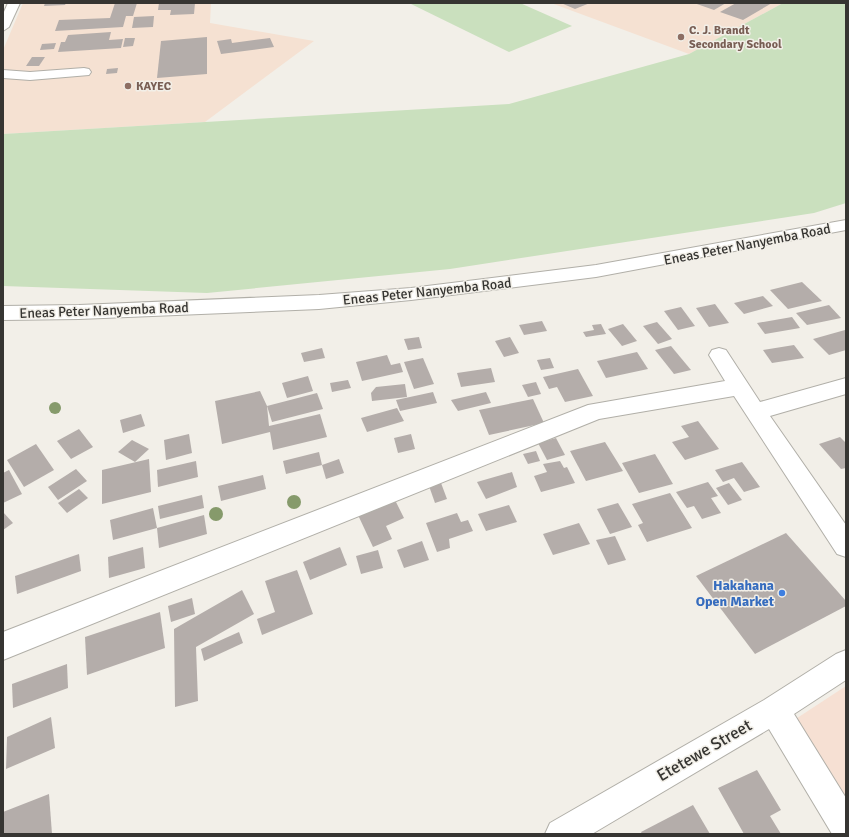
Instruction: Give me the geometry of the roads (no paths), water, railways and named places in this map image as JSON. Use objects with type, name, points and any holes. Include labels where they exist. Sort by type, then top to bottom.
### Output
[{"type":"main road","points":[[3,27],[14,3]]},
{"type":"main road","points":[[3,74],[30,76],[84,72]]},
{"type":"main road","name":"Eneas Peter Nanyemba Road","points":[[3,313],[79,312],[319,302],[411,294],[611,269],[846,225]]},
{"type":"main road","points":[[719,355],[755,412],[846,546]]},
{"type":"main road","points":[[755,412],[846,386]]},
{"type":"main road","points":[[3,646],[596,411],[739,387]]},
{"type":"main road","name":"Etetewe Street","points":[[561,834],[774,710],[846,664]]},
{"type":"main road","points":[[774,710],[846,827]]},
{"type":"place","name":"C. J. Brandt Secondary School","points":[[681,37]]},
{"type":"place","name":"KAYEC","points":[[128,86]]},
{"type":"place","name":"Hakahana Open Market","points":[[782,593]]}]
